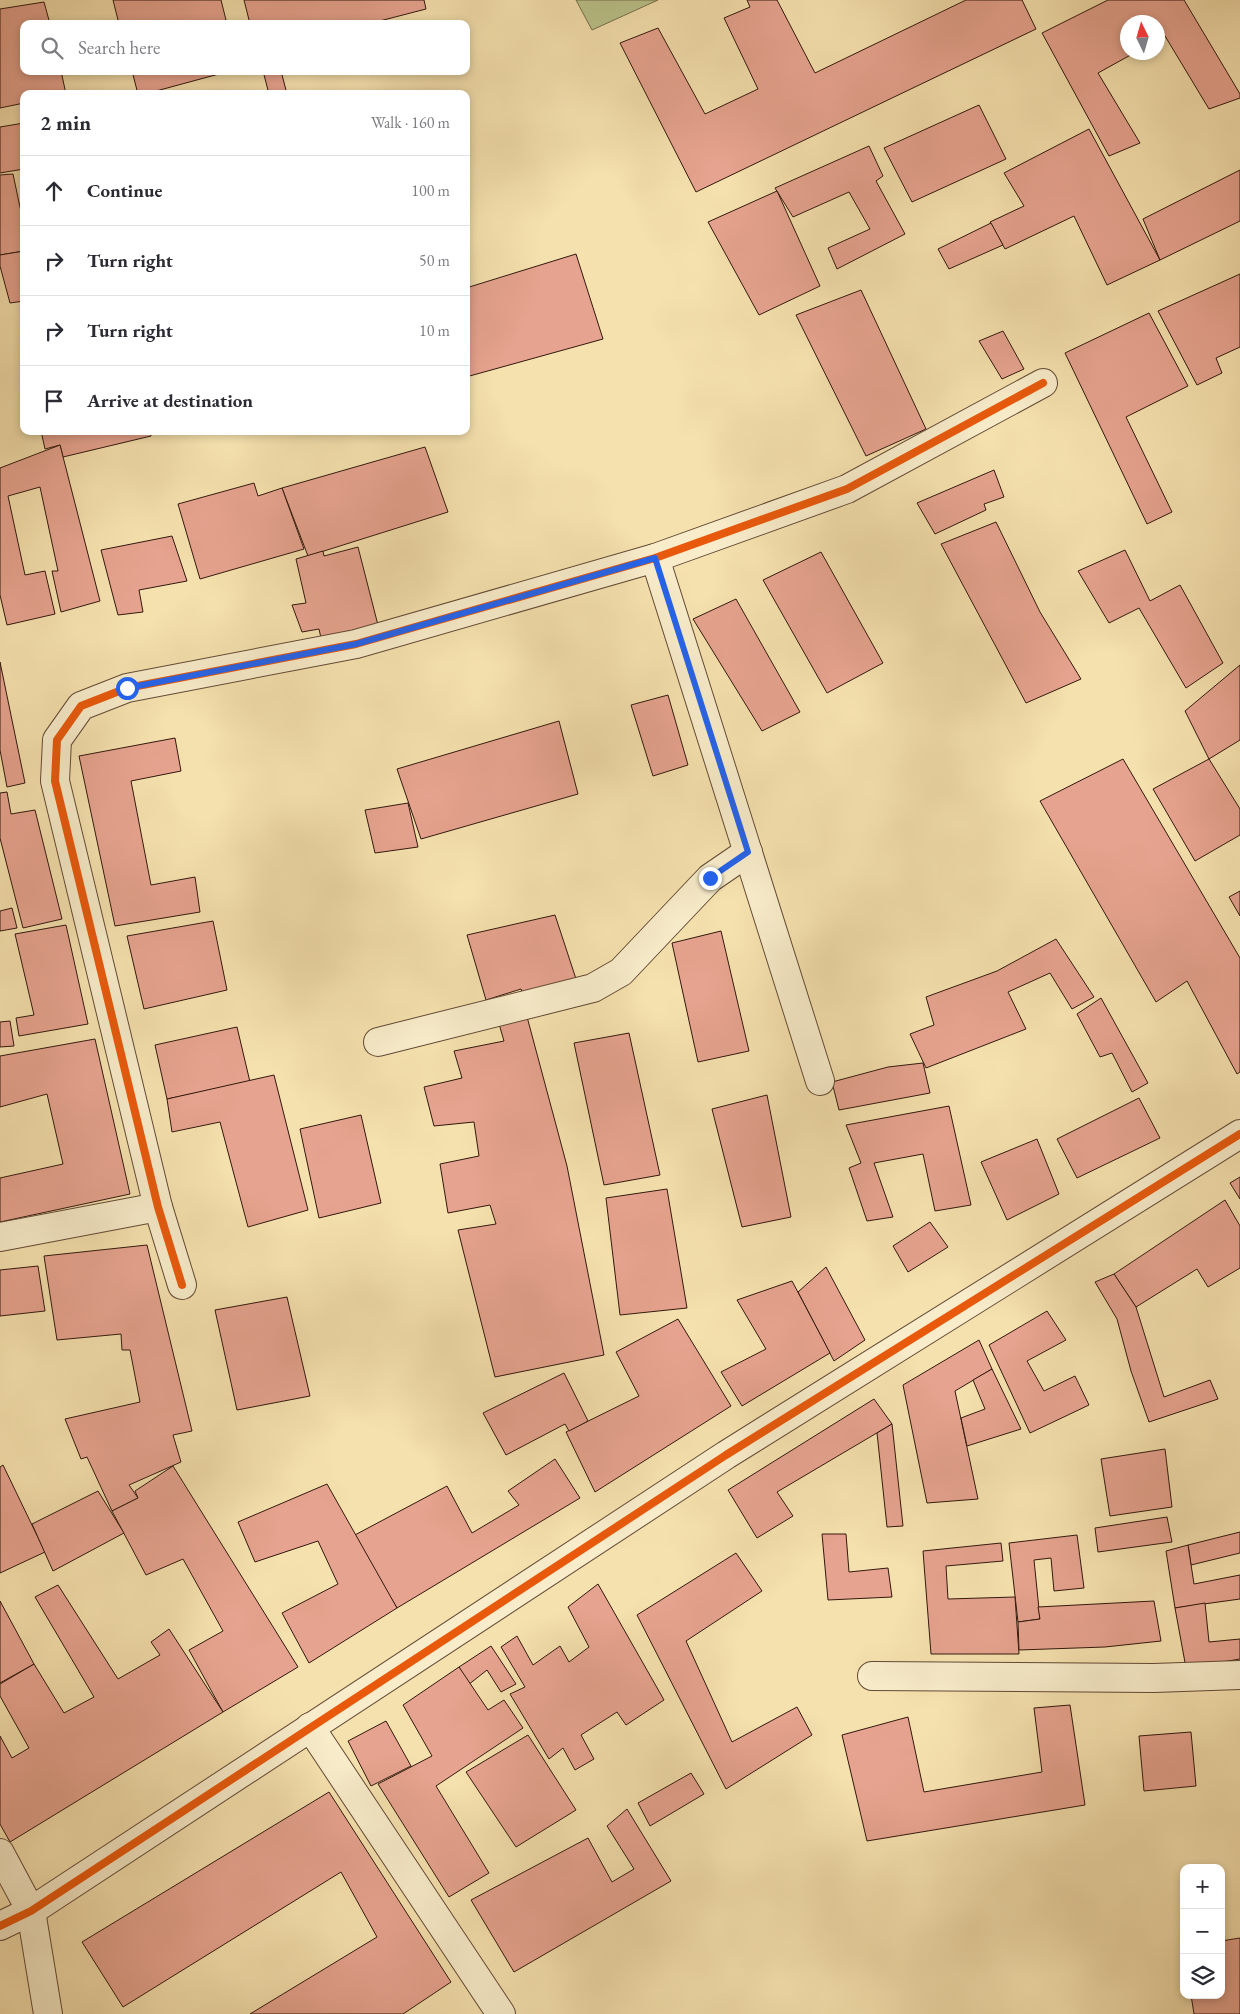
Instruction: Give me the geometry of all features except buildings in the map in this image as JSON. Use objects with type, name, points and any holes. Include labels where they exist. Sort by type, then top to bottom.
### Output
[{"type":"street","points":[[182,1285],[158,1207],[55,781],[56,740],[81,706],[127,688],[356,644],[655,558],[846,490],[1043,383]]},
{"type":"street","points":[[655,558],[820,1081]]},
{"type":"street","points":[[378,1042],[593,988],[620,972],[710,878],[748,852]]},
{"type":"street","points":[[0,1926],[31,1911],[726,1455],[1240,1134]]},
{"type":"street","points":[[0,1237],[158,1207]]},
{"type":"street","points":[[872,1676],[1154,1678],[1240,1675]]},
{"type":"street","points":[[310,1727],[501,2014]]},
{"type":"street","points":[[0,1853],[31,1911],[48,2014]]},
{"type":"green space","points":[[576,0],[658,0],[592,30]]},
{"type":"cycle path","points":[[182,1285],[158,1207],[55,781],[57,740],[81,706],[127,688],[356,644],[655,558],[847,489],[1043,383]]},
{"type":"cycle path","points":[[0,1926],[31,1911],[726,1455],[1240,1134]]},
{"type":"route","points":[[127,688],[356,644],[655,558],[748,852],[710,878]]}]
